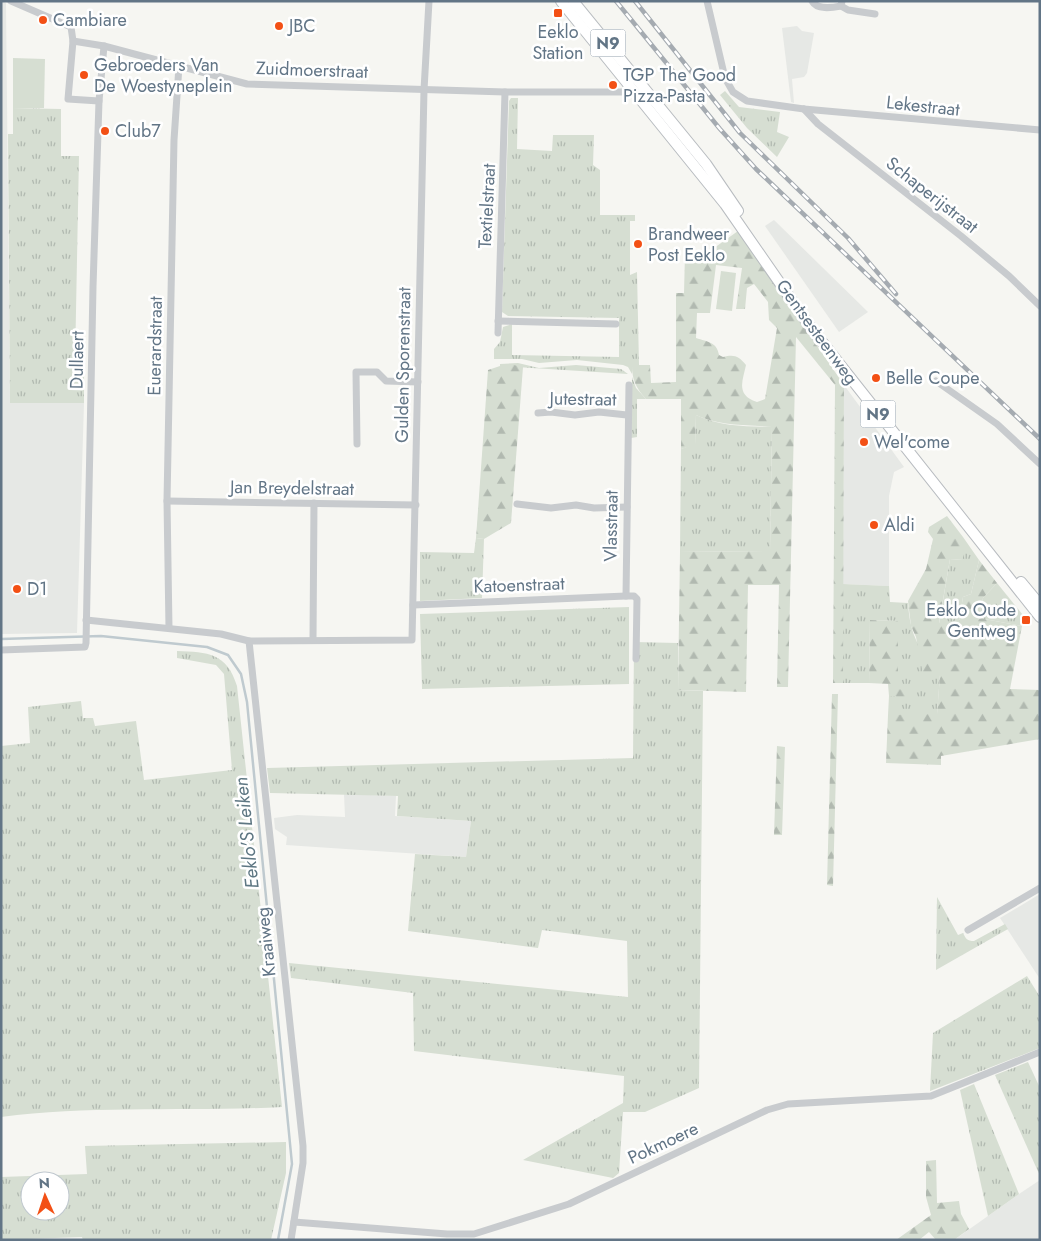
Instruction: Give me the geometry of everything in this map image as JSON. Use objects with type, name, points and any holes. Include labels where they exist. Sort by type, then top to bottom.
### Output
[{"type":"main road","name":"N9","points":[[562,1],[638,89]]},
{"type":"main road","name":"N9","points":[[574,1],[638,89]]},
{"type":"main road","name":"Gentsesteenweg","points":[[638,89],[706,164],[833,348],[1040,605]]},
{"type":"main road","name":"Gentsesteenweg","points":[[638,89],[725,204],[811,328],[1040,617]]},
{"type":"street","points":[[12,1],[71,27],[74,41],[68,99],[99,101],[104,46]]},
{"type":"street","name":"Gulden Sporenstraat","points":[[313,640],[412,640],[424,90],[429,1]]},
{"type":"street","name":"Lekestraat","points":[[707,1],[725,78],[733,92],[747,101],[804,109],[1040,130]]},
{"type":"street","points":[[812,1],[818,7],[841,4],[848,10],[875,14]]},
{"type":"street","name":"Zuidmoerstraat","points":[[74,41],[104,46],[248,84],[505,92],[638,89]]},
{"type":"street","name":"Euerardstraat","points":[[168,628],[167,501],[174,140],[179,66]]},
{"type":"street","name":"Textielstraat","points":[[498,333],[505,92]]},
{"type":"street","name":"Dullaert","points":[[1,650],[85,647],[86,643],[99,101]]},
{"type":"street","name":"Schaperijstraat","points":[[804,109],[818,124],[1009,276],[1040,306]]},
{"type":"street","points":[[498,322],[616,324]]},
{"type":"street","points":[[357,444],[356,372],[378,372],[386,381],[418,382]]},
{"type":"street","points":[[936,381],[997,424],[1040,464]]},
{"type":"street","name":"Vlasstraat","points":[[626,596],[627,415],[629,385]]},
{"type":"street","name":"Jutestraat","points":[[538,413],[551,412],[575,415],[599,412],[627,415]]},
{"type":"street","name":"Jan Breydelstraat","points":[[167,501],[416,505]]},
{"type":"street","points":[[86,620],[221,634],[249,641],[313,640],[314,503]]},
{"type":"street","points":[[517,504],[551,508],[576,505],[594,508],[627,507]]},
{"type":"street","points":[[626,596],[634,596],[636,599],[636,659]]},
{"type":"street","name":"Katoenstraat","points":[[413,605],[626,596]]},
{"type":"street","name":"Kraaiweg","points":[[249,641],[303,1146],[303,1163],[291,1240]]},
{"type":"street","points":[[968,930],[1040,888]]},
{"type":"street","name":"Pokmoere","points":[[294,1222],[447,1234],[479,1232],[569,1204],[767,1110],[788,1104],[931,1096],[1040,1052]]},
{"type":"shaded area","points":[[1,1],[6,3],[10,403],[84,403],[77,633],[1,634]]},
{"type":"shaded area","points":[[797,26],[802,31],[814,33],[807,73],[804,77],[792,79],[794,103],[791,102],[782,28]]},
{"type":"shaded area","points":[[774,220],[868,312],[839,332],[765,226]]},
{"type":"shaded area","points":[[844,385],[904,467],[894,472],[889,496],[889,586],[843,584]]},
{"type":"shaded area","points":[[344,794],[396,796],[395,816],[471,821],[466,857],[286,845],[287,837],[275,829],[274,818],[297,815],[345,817]]},
{"type":"shaded area","points":[[1040,894],[1040,979],[1000,918]]},
{"type":"shaded area","points":[[1040,1180],[1040,1240],[954,1240],[1019,1194]]},
{"type":"green space","points":[[13,58],[45,59],[44,108],[13,108]]},
{"type":"green space","points":[[725,91],[739,107],[780,112],[777,132],[789,137],[777,157],[747,128],[720,95]]},
{"type":"green space","points":[[511,98],[518,98],[517,149],[552,151],[553,135],[594,135],[593,165],[600,170],[600,215],[635,215],[635,221],[630,221],[630,275],[637,272],[639,365],[633,365],[632,374],[628,367],[623,365],[577,360],[539,363],[522,359],[494,359],[494,349],[500,342],[503,327],[512,324],[512,355],[619,357],[619,318],[508,316],[502,312],[509,101]]},
{"type":"green space","points":[[13,108],[61,109],[61,156],[79,156],[75,363],[84,364],[84,403],[10,403],[8,134],[13,134]]},
{"type":"green space","points":[[738,231],[844,385],[843,683],[833,683],[835,385],[796,337],[788,687],[777,687],[779,585],[748,585],[746,692],[678,690],[680,552],[770,551],[772,427],[715,422],[696,415],[695,445],[681,449],[681,399],[646,399],[637,387],[633,375],[632,365],[650,365],[651,383],[676,382],[676,293],[684,293],[685,254],[707,253]],"holes":[[[716,265],[742,268],[736,309],[745,309],[747,288],[754,284],[768,302],[769,320],[777,328],[765,399],[757,402],[750,399],[743,391],[742,381],[746,365],[736,356],[723,357],[719,355],[714,345],[696,338],[697,313],[710,313]]]},
{"type":"green space","points":[[721,271],[736,273],[732,311],[716,309]]},
{"type":"green space","points":[[518,363],[539,368],[576,365],[621,369],[628,374],[500,366],[500,364]]},
{"type":"green space","points":[[514,365],[523,367],[511,523],[484,539],[476,538],[488,370],[500,366]]},
{"type":"green space","points":[[632,377],[636,388],[646,399],[637,399],[637,437],[631,438]]},
{"type":"green space","points":[[696,415],[724,424],[772,427],[770,551],[680,552],[681,449],[695,444]]},
{"type":"green space","points":[[947,516],[963,537],[963,560],[950,559],[939,623],[958,627],[963,597],[971,594],[979,560],[997,583],[983,598],[979,618],[1022,626],[1010,689],[1040,690],[1040,739],[941,756],[941,765],[886,763],[888,715],[937,714],[940,675],[923,674],[916,637],[911,626],[908,601],[926,569],[933,539],[928,532],[929,527]]},
{"type":"green space","points":[[963,537],[979,560],[971,594],[963,597],[958,627],[939,624],[950,559],[963,560]]},
{"type":"green space","points":[[476,538],[484,539],[482,598],[420,601],[420,552],[474,553]]},
{"type":"green space","points":[[997,583],[1027,620],[1022,626],[979,618],[983,598]]},
{"type":"green space","points":[[843,584],[889,586],[890,602],[908,603],[911,625],[917,642],[940,675],[937,715],[888,715],[889,696],[897,696],[897,702],[905,702],[898,690],[898,621],[870,620],[869,683],[843,683]]},
{"type":"green space","points":[[629,607],[629,684],[422,689],[420,614]]},
{"type":"green space","points":[[870,620],[898,621],[898,689],[905,690],[905,703],[897,702],[896,696],[889,696],[888,684],[869,683]]},
{"type":"green space","points":[[634,642],[678,643],[678,690],[703,691],[699,1088],[645,1112],[623,1112],[619,1173],[613,1178],[523,1160],[623,1103],[624,1076],[414,1051],[413,993],[291,978],[289,963],[628,997],[627,941],[542,930],[538,948],[408,931],[415,854],[466,857],[471,821],[397,816],[398,796],[270,793],[267,768],[633,758]]},
{"type":"green space","points":[[177,651],[198,652],[215,656],[228,667],[237,686],[282,1107],[71,1111],[1,1117],[1,746],[30,743],[28,707],[81,701],[83,718],[93,718],[95,726],[136,721],[144,780],[232,770],[224,674],[216,665],[177,658]]},
{"type":"green space","points":[[832,694],[838,694],[833,886],[827,885]]},
{"type":"green space","points":[[777,746],[785,747],[782,835],[774,835]]},
{"type":"green space","points":[[937,897],[958,935],[963,933],[968,940],[974,941],[1005,924],[1008,929],[936,970]]},
{"type":"green space","points":[[1027,976],[1040,997],[1040,1048],[930,1091],[933,1033]]},
{"type":"green space","points":[[1028,1062],[1040,1088],[1040,1176],[995,1075]]},
{"type":"green space","points":[[974,1084],[1019,1194],[988,1216],[960,1090]]},
{"type":"green space","points":[[286,1142],[286,1173],[271,1240],[83,1240],[82,1237],[1,1240],[1,1177],[20,1176],[20,1221],[70,1221],[70,1175],[87,1174],[85,1146]]},
{"type":"green space","points":[[936,1160],[937,1203],[959,1201],[961,1214],[969,1229],[954,1240],[936,1240],[929,1232],[919,1240],[896,1240],[931,1215],[926,1197],[926,1161]]},
{"type":"waterway","name":"Eeklo'S Leiken","points":[[1,639],[101,636],[207,647],[228,655],[241,674],[247,702],[292,1164],[278,1240]]},
{"type":"railway","points":[[616,1],[720,129],[756,169],[1040,439]]},
{"type":"railway","points":[[635,1],[740,133],[848,238],[896,294]]},
{"type":"place","name":"Eeklo Station","points":[[558,13]]},
{"type":"place","name":"Cambiare","points":[[43,20]]},
{"type":"place","name":"JBC","points":[[279,26]]},
{"type":"place","name":"Gebroeders Van De Woestyneplein","points":[[84,75]]},
{"type":"place","name":"TGP The Good Pizza-Pasta","points":[[613,85]]},
{"type":"place","name":"Club7","points":[[105,131]]},
{"type":"place","name":"Brandweer Post Eeklo","points":[[638,244]]},
{"type":"place","name":"Belle Coupe","points":[[876,378]]},
{"type":"place","name":"Wel'come","points":[[864,442]]},
{"type":"place","name":"Aldi","points":[[874,525]]},
{"type":"place","name":"D1","points":[[17,589]]},
{"type":"place","name":"Eeklo Oude Gentweg","points":[[1026,620]]}]
